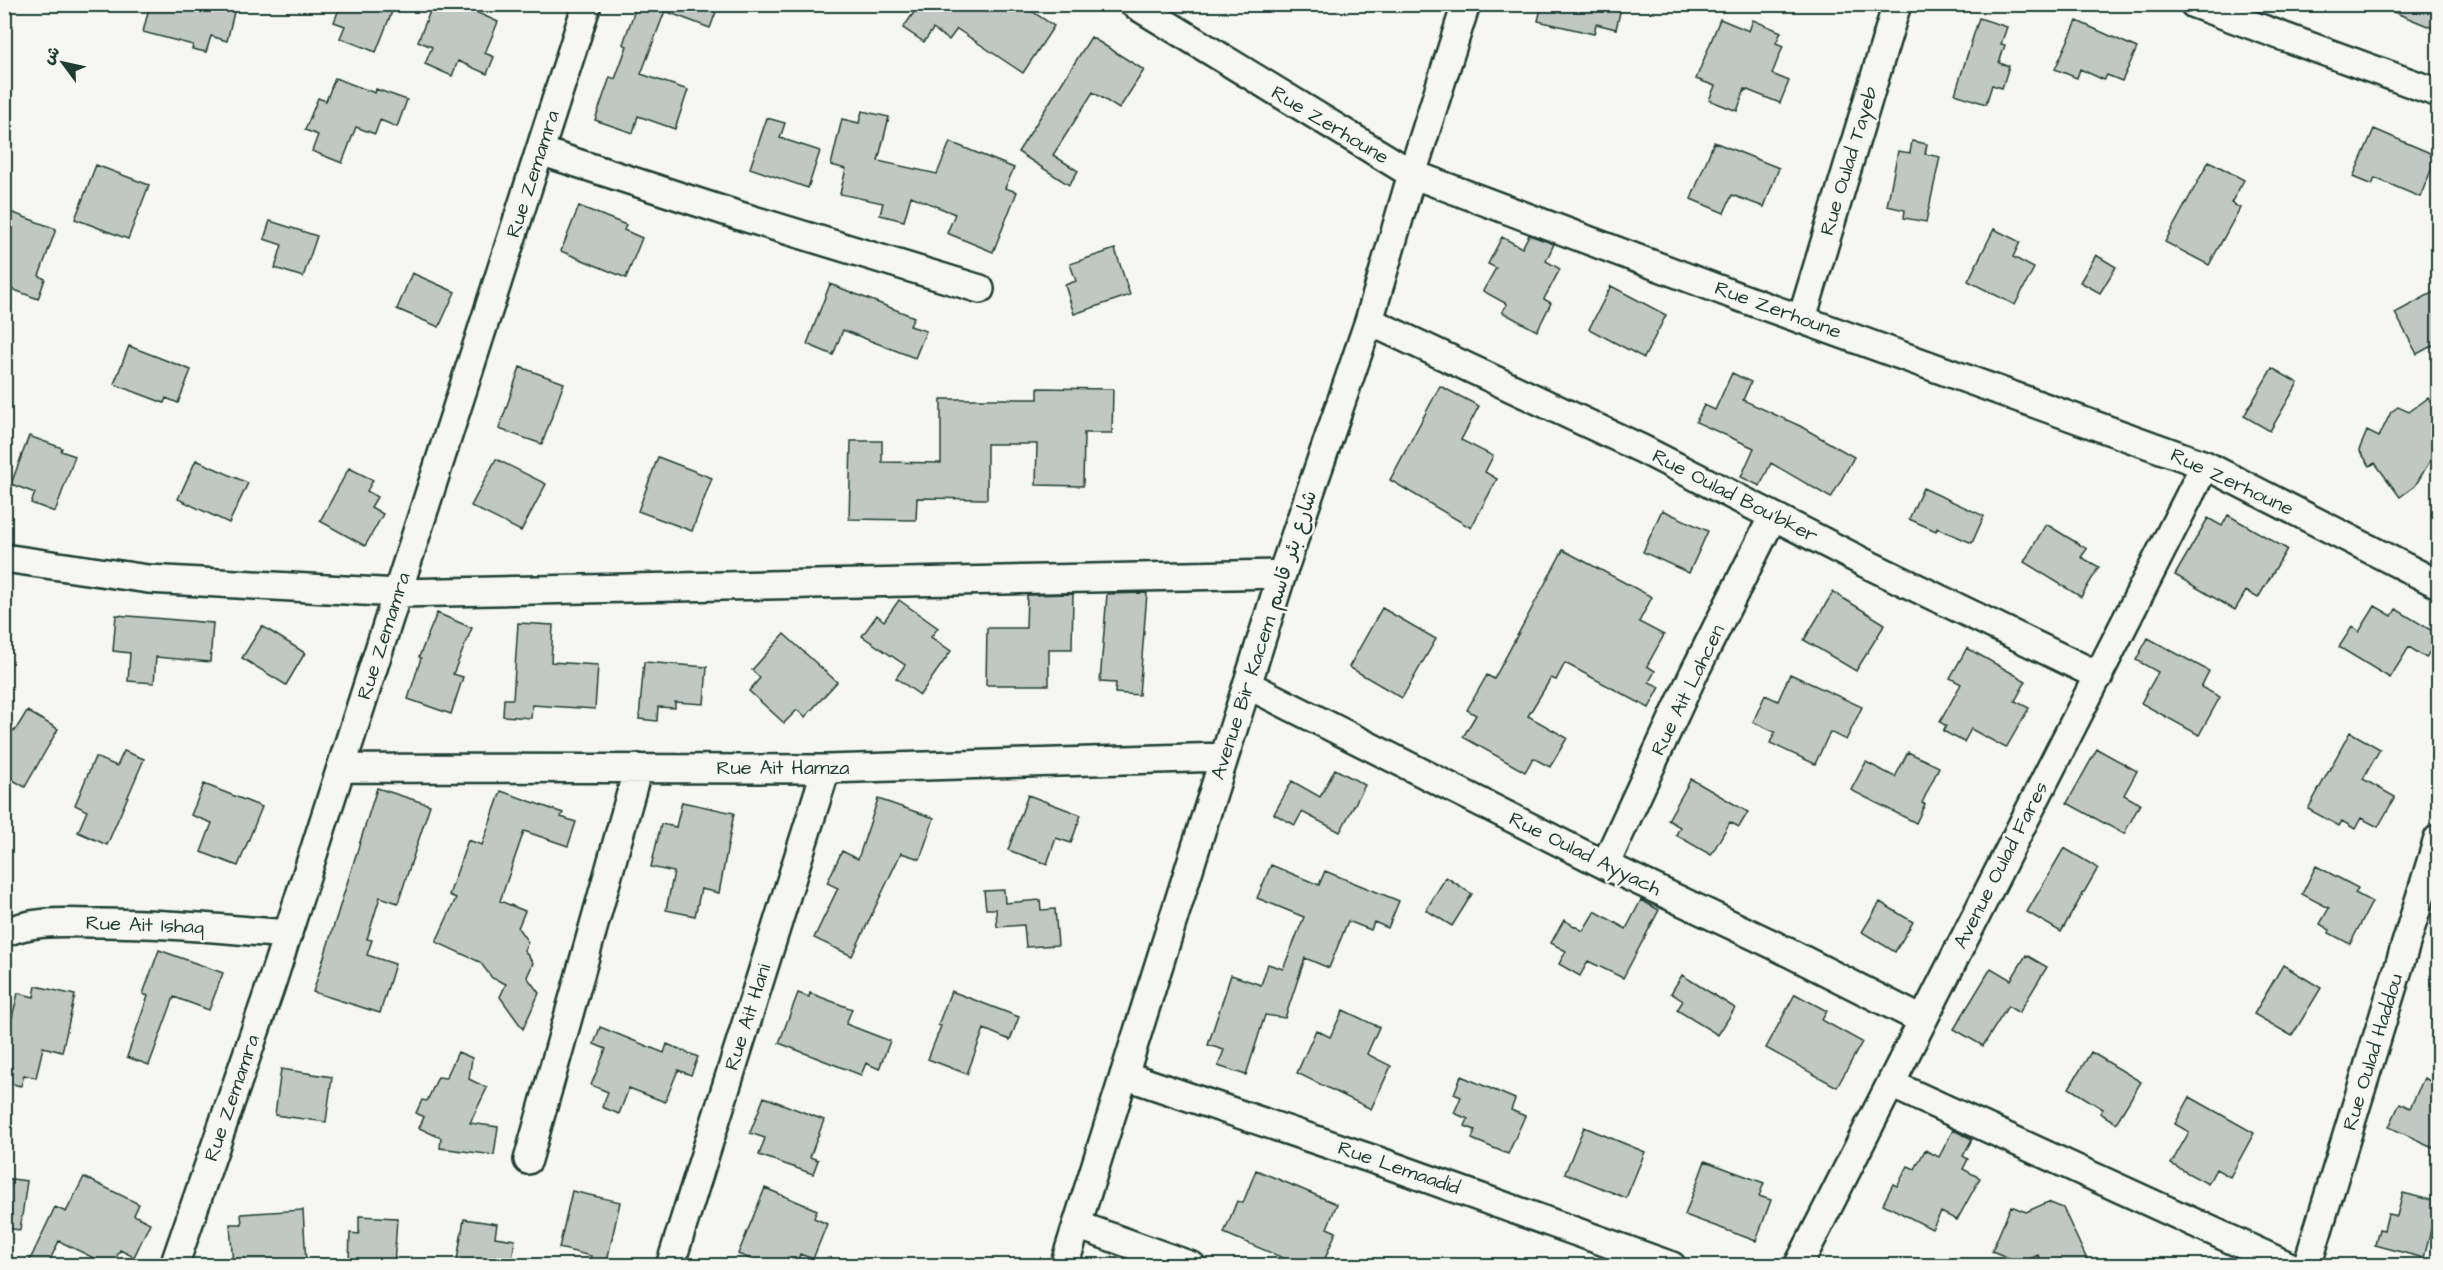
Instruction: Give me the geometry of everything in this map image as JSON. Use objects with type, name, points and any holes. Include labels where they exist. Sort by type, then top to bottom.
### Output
[{"type":"street","name":"Rue Zemamra","points":[[174,1266],[288,934],[587,4]]},
{"type":"street","name":"Rue Zerhoune","points":[[1134,4],[1412,174],[1742,298],[2205,465],[2439,584]]},
{"type":"street","name":"Avenue Bir Kacem شارع بئر قاسم","points":[[1064,1266],[1282,574],[1369,321],[1412,174],[1466,4]]},
{"type":"street","name":"Rue Oulad Tayeb","points":[[1802,318],[1897,4]]},
{"type":"street","points":[[2194,4],[2439,93]]},
{"type":"street","points":[[540,150],[980,289]]},
{"type":"street","name":"Rue Oulad Bou'bker","points":[[1369,321],[1535,398],[1865,563],[2098,676]]},
{"type":"street","name":"Avenue Oulad Fares","points":[[1798,1266],[2205,465]]},
{"type":"street","name":"Rue Ait Lahcen","points":[[1605,865],[1694,674],[1773,516]]},
{"type":"street","points":[[4,558],[148,579],[398,593],[1282,574]]},
{"type":"street","name":"Rue Oulad Ayyach","points":[[1248,685],[1605,865],[1772,944],[1922,1020]]},
{"type":"street","name":"Rue Ait Hamza","points":[[342,768],[826,769],[1224,757]]},
{"type":"street","points":[[528,1160],[638,768]]},
{"type":"street","name":"Rue Ait Hani","points":[[670,1266],[826,769]]},
{"type":"street","name":"Rue Oulad Haddou","points":[[2307,1266],[2439,839]]},
{"type":"street","name":"Rue Ait Ishaq","points":[[4,933],[36,923],[59,922],[173,924],[288,934]]},
{"type":"street","name":"Rue Lemaadid","points":[[1124,1075],[1370,1158],[1672,1266]]},
{"type":"street","points":[[1891,1084],[2289,1266]]},
{"type":"street","points":[[1077,1225],[1192,1266]]},
{"type":"building","points":[[150,4],[236,4],[227,41],[211,36],[206,52],[192,49],[193,45],[143,32]]},
{"type":"building","points":[[341,4],[395,4],[376,52],[340,38],[345,26],[334,22]]},
{"type":"building","points":[[433,4],[458,4],[498,22],[485,53],[494,57],[487,74],[458,61],[452,76],[425,64],[432,47],[418,41]]},
{"type":"building","points":[[637,4],[719,4],[710,28],[665,11],[641,74],[688,90],[675,129],[638,116],[633,133],[595,120],[610,77],[615,79],[627,46],[623,44]]},
{"type":"building","points":[[920,4],[1021,4],[1054,26],[1023,73],[957,29],[949,40],[933,29],[924,42],[903,28]]},
{"type":"building","points":[[1542,4],[1622,4],[1616,29],[1596,24],[1594,34],[1538,21]]},
{"type":"building","points":[[2374,4],[2439,4],[2439,20],[2435,29]]},
{"type":"building","points":[[1979,18],[2007,27],[2001,44],[2005,45],[1999,63],[2009,66],[2002,88],[1992,85],[1986,104],[1955,94]]},
{"type":"building","points":[[1720,19],[1749,31],[1753,20],[1781,32],[1776,43],[1783,46],[1772,74],[1789,81],[1780,103],[1745,89],[1737,111],[1709,100],[1715,86],[1696,79]]},
{"type":"building","points":[[2077,21],[2137,48],[2122,81],[2107,75],[2104,80],[2080,69],[2077,78],[2055,69]]},
{"type":"building","points":[[1091,37],[1144,70],[1119,109],[1093,92],[1053,155],[1078,171],[1069,185],[1018,152]]},
{"type":"building","points":[[335,78],[375,93],[376,89],[407,100],[397,127],[380,120],[375,134],[356,127],[342,163],[312,151],[318,135],[305,130],[318,98],[326,101]]},
{"type":"building","points":[[862,111],[889,117],[878,161],[937,174],[950,142],[1014,168],[1005,188],[1017,192],[993,252],[947,233],[955,214],[911,196],[904,221],[880,215],[883,203],[840,194],[846,169],[831,165],[842,119],[859,123]]},
{"type":"building","points":[[767,118],[785,123],[780,138],[820,151],[808,188],[750,168]]},
{"type":"building","points":[[2374,129],[2437,156],[2420,197],[2375,178],[2372,185],[2353,177]]},
{"type":"building","points":[[1912,141],[1927,144],[1925,154],[1940,157],[1926,222],[1904,218],[1905,210],[1887,206],[1898,151],[1910,153]]},
{"type":"building","points":[[1714,142],[1779,168],[1764,207],[1732,195],[1724,213],[1691,199]]},
{"type":"building","points":[[2209,161],[2244,180],[2231,203],[2240,208],[2209,265],[2165,242]]},
{"type":"building","points":[[96,165],[149,185],[128,239],[75,219]]},
{"type":"building","points":[[579,206],[626,225],[624,230],[642,238],[626,278],[561,251]]},
{"type":"building","points":[[8,211],[56,229],[39,276],[45,279],[38,299],[4,286],[4,221]]},
{"type":"building","points":[[270,221],[317,236],[303,277],[275,268],[282,245],[264,239]]},
{"type":"building","points":[[1994,229],[2020,242],[2013,257],[2034,268],[2015,305],[1968,281]]},
{"type":"building","points":[[1529,235],[1554,244],[1546,261],[1560,269],[1544,299],[1551,303],[1537,331],[1502,312],[1507,304],[1483,291],[1496,268],[1488,264],[1502,237],[1522,248]]},
{"type":"building","points":[[1115,249],[1130,295],[1074,314],[1065,285],[1076,281],[1070,264]]},
{"type":"building","points":[[2096,255],[2116,267],[2100,293],[2080,282]]},
{"type":"building","points":[[412,273],[455,292],[439,327],[397,309]]},
{"type":"building","points":[[830,284],[914,317],[910,326],[926,331],[915,358],[843,330],[833,355],[807,344]]},
{"type":"building","points":[[1611,286],[1666,315],[1644,358],[1589,329]]},
{"type":"building","points":[[2439,289],[2439,342],[2417,354],[2395,313]]},
{"type":"building","points":[[129,346],[191,370],[178,403],[166,398],[164,403],[114,384]]},
{"type":"building","points":[[520,367],[564,383],[542,444],[499,429]]},
{"type":"building","points":[[2272,368],[2298,383],[2270,431],[2244,416]]},
{"type":"building","points":[[1732,373],[1751,382],[1743,400],[1800,426],[1854,457],[1831,498],[1771,463],[1760,486],[1741,477],[1754,448],[1696,422],[1704,405],[1715,410]]},
{"type":"building","points":[[1440,386],[1479,406],[1461,440],[1493,456],[1485,472],[1497,479],[1471,528],[1390,480]]},
{"type":"building","points":[[1038,388],[1113,389],[1112,433],[1084,433],[1083,486],[1036,485],[1037,444],[987,444],[987,499],[917,498],[916,520],[849,519],[851,441],[882,441],[882,462],[941,463],[941,399],[1038,399]]},
{"type":"building","points":[[2428,398],[2439,413],[2439,446],[2415,486],[2400,497],[2375,463],[2370,466],[2359,450],[2367,431],[2379,437],[2391,412],[2398,407],[2409,412]]},
{"type":"building","points":[[29,436],[62,448],[61,451],[75,456],[55,512],[31,503],[35,493],[11,484]]},
{"type":"building","points":[[658,457],[712,478],[692,531],[638,511]]},
{"type":"building","points":[[496,459],[546,484],[521,531],[471,506]]},
{"type":"building","points":[[196,460],[248,483],[229,523],[178,499]]},
{"type":"building","points":[[349,468],[373,480],[367,491],[377,497],[371,507],[383,514],[365,546],[320,521]]},
{"type":"building","points":[[1923,488],[1984,516],[1972,543],[1909,519]]},
{"type":"building","points":[[1662,510],[1708,531],[1689,573],[1643,552]]},
{"type":"building","points":[[2228,515],[2287,549],[2258,598],[2246,591],[2235,610],[2175,575],[2208,518],[2222,526]]},
{"type":"building","points":[[2046,524],[2087,549],[2081,557],[2099,567],[2081,597],[2024,562]]},
{"type":"building","points":[[1563,550],[1652,597],[1639,622],[1664,635],[1647,666],[1655,671],[1649,682],[1660,687],[1649,708],[1565,663],[1556,680],[1551,678],[1528,716],[1567,738],[1550,767],[1533,758],[1525,772],[1463,737],[1476,715],[1467,710],[1487,675],[1494,679]]},
{"type":"building","points":[[1833,592],[1885,624],[1856,671],[1804,640]]},
{"type":"building","points":[[1147,593],[1139,695],[1115,693],[1116,683],[1100,682],[1107,594]]},
{"type":"building","points":[[1073,594],[1072,649],[1049,649],[1049,685],[986,685],[987,628],[1026,628],[1027,595]]},
{"type":"building","points":[[899,600],[938,628],[931,637],[951,651],[920,695],[896,678],[905,665],[862,636],[877,615],[884,621]]},
{"type":"building","points":[[2375,606],[2392,616],[2396,609],[2439,635],[2426,658],[2409,647],[2390,678],[2339,647],[2352,627],[2359,632]]},
{"type":"building","points":[[1382,608],[1436,639],[1402,698],[1349,667]]},
{"type":"building","points":[[437,613],[472,628],[453,674],[463,677],[451,714],[408,699],[421,658],[419,657]]},
{"type":"building","points":[[116,615],[213,623],[210,662],[156,657],[154,683],[128,681],[130,653],[113,651]]},
{"type":"building","points":[[518,623],[553,625],[551,662],[598,665],[595,709],[532,705],[531,718],[503,716],[504,699],[513,699]]},
{"type":"building","points":[[262,626],[305,653],[286,685],[242,658]]},
{"type":"building","points":[[784,634],[837,682],[805,717],[797,710],[784,723],[749,691],[760,678],[752,670]]},
{"type":"building","points":[[2148,638],[2209,671],[2201,687],[2220,697],[2199,735],[2141,703],[2158,672],[2136,660]]},
{"type":"building","points":[[1967,648],[2026,681],[2015,701],[2029,708],[2006,748],[1971,729],[1964,742],[1943,731],[1946,726],[1940,722],[1961,684],[1950,678]]},
{"type":"building","points":[[644,662],[707,667],[704,704],[675,702],[675,708],[658,707],[657,721],[639,719]]},
{"type":"building","points":[[1790,674],[1862,707],[1846,740],[1830,732],[1815,764],[1770,743],[1775,732],[1753,722],[1765,695],[1778,701]]},
{"type":"building","points":[[27,711],[58,729],[25,787],[4,775],[4,725],[15,731]]},
{"type":"building","points":[[2350,732],[2380,749],[2363,779],[2395,797],[2378,827],[2361,818],[2355,829],[2342,821],[2339,826],[2308,809]]},
{"type":"building","points":[[2097,749],[2137,771],[2124,795],[2140,804],[2124,834],[2067,803]]},
{"type":"building","points":[[124,751],[144,759],[107,845],[78,832],[87,811],[75,805],[95,757],[117,766]]},
{"type":"building","points":[[1908,752],[1939,767],[1922,803],[1925,804],[1916,823],[1851,790],[1866,762],[1895,777]]},
{"type":"building","points":[[1335,769],[1365,785],[1340,832],[1302,812],[1295,825],[1274,814],[1292,781],[1320,797]]},
{"type":"building","points":[[1691,779],[1748,812],[1739,827],[1730,822],[1711,855],[1676,835],[1680,827],[1668,820]]},
{"type":"building","points":[[204,784],[262,807],[238,866],[201,852],[212,823],[191,815]]},
{"type":"building","points":[[377,788],[430,805],[398,903],[380,897],[367,939],[372,940],[367,955],[395,964],[380,1013],[313,992]]},
{"type":"building","points":[[501,791],[563,813],[561,817],[576,822],[568,846],[524,831],[500,901],[525,911],[518,928],[528,942],[524,950],[533,963],[527,977],[539,993],[523,1029],[500,997],[506,984],[492,978],[480,962],[436,942],[456,898],[449,895],[468,840],[482,845]]},
{"type":"building","points":[[1028,795],[1081,815],[1071,843],[1056,838],[1047,864],[1008,850]]},
{"type":"building","points":[[878,799],[934,818],[920,859],[901,853],[852,956],[814,938],[838,888],[827,883],[842,851],[858,859]]},
{"type":"building","points":[[682,802],[734,813],[719,893],[701,889],[695,916],[666,910],[674,872],[651,867],[661,824],[676,827]]},
{"type":"building","points":[[2064,848],[2098,868],[2061,932],[2027,912]]},
{"type":"building","points":[[1271,865],[1319,885],[1325,871],[1399,901],[1388,928],[1374,922],[1371,930],[1348,921],[1329,968],[1305,958],[1285,1018],[1265,1015],[1246,1075],[1218,1066],[1224,1050],[1208,1045],[1231,975],[1261,985],[1268,964],[1283,969],[1304,917],[1257,898]]},
{"type":"building","points":[[2316,866],[2358,888],[2355,893],[2372,902],[2350,944],[2329,933],[2330,930],[2320,924],[2329,908],[2302,894]]},
{"type":"building","points":[[1446,877],[1472,894],[1452,926],[1426,910]]},
{"type":"building","points":[[1004,890],[1005,903],[1040,900],[1041,910],[1055,909],[1058,945],[1026,947],[1024,925],[997,927],[996,909],[986,909],[984,891]]},
{"type":"building","points":[[1641,900],[1659,910],[1623,978],[1588,961],[1580,976],[1559,964],[1566,951],[1551,943],[1564,920],[1583,931],[1595,911],[1626,929]]},
{"type":"building","points":[[1880,902],[1913,922],[1895,952],[1862,932]]},
{"type":"building","points":[[159,950],[223,973],[209,1010],[174,997],[149,1065],[127,1057],[148,996],[143,994]]},
{"type":"building","points":[[2026,955],[2047,967],[2019,1013],[2008,1006],[1983,1046],[1954,1029],[1991,968],[2011,980]]},
{"type":"building","points":[[2283,965],[2321,988],[2292,1036],[2254,1014]]},
{"type":"building","points":[[1682,975],[1735,1008],[1718,1035],[1677,1010],[1683,1001],[1671,993]]},
{"type":"building","points":[[36,986],[75,995],[62,1052],[43,1047],[36,1078],[24,1075],[21,1086],[4,1082],[4,1051],[18,993],[34,997]]},
{"type":"building","points":[[951,991],[1019,1017],[1010,1040],[984,1029],[967,1074],[928,1059]]},
{"type":"building","points":[[798,993],[809,997],[810,993],[852,1009],[846,1024],[890,1041],[879,1069],[866,1063],[861,1075],[779,1043]]},
{"type":"building","points":[[1795,994],[1827,1011],[1822,1020],[1862,1042],[1837,1087],[1766,1048]]},
{"type":"building","points":[[1343,1010],[1379,1027],[1367,1054],[1391,1066],[1371,1109],[1297,1073],[1316,1030],[1330,1037]]},
{"type":"building","points":[[600,1027],[664,1053],[667,1044],[698,1057],[691,1075],[678,1070],[665,1102],[629,1088],[619,1114],[602,1107],[608,1092],[591,1085],[606,1049],[594,1044]]},
{"type":"building","points":[[458,1052],[472,1058],[469,1079],[487,1088],[470,1123],[498,1127],[494,1155],[440,1148],[441,1138],[419,1128],[424,1117],[416,1113],[422,1100],[427,1101],[438,1077],[446,1078]]},
{"type":"building","points":[[2091,1052],[2141,1082],[2116,1123],[2100,1113],[2103,1109],[2069,1088]]},
{"type":"building","points":[[281,1069],[332,1077],[326,1122],[275,1115]]},
{"type":"building","points":[[1461,1076],[1515,1099],[1511,1110],[1525,1116],[1508,1154],[1472,1139],[1475,1130],[1465,1126],[1468,1119],[1454,1113],[1461,1097],[1454,1094]]},
{"type":"building","points":[[2424,1078],[2439,1085],[2439,1150],[2389,1127],[2400,1103],[2410,1108]]},
{"type":"building","points":[[764,1097],[824,1120],[810,1157],[818,1160],[813,1174],[759,1155],[765,1138],[750,1133]]},
{"type":"building","points":[[2190,1097],[2254,1133],[2230,1177],[2216,1169],[2208,1184],[2171,1164],[2189,1132],[2175,1124]]},
{"type":"building","points":[[1584,1127],[1645,1152],[1626,1198],[1565,1173]]},
{"type":"building","points":[[1953,1130],[1972,1139],[1963,1156],[1968,1159],[1963,1169],[1980,1178],[1957,1220],[1941,1212],[1932,1229],[1883,1204],[1893,1184],[1897,1186],[1908,1166],[1915,1169],[1925,1150],[1939,1157]]},
{"type":"building","points":[[1705,1161],[1764,1183],[1759,1196],[1771,1200],[1756,1241],[1685,1215]]},
{"type":"building","points":[[1256,1170],[1337,1204],[1327,1228],[1336,1232],[1322,1266],[1302,1266],[1224,1233],[1237,1201],[1243,1203]]},
{"type":"building","points":[[84,1177],[139,1204],[134,1215],[150,1223],[134,1257],[120,1250],[110,1266],[59,1241],[47,1266],[27,1266],[55,1207],[66,1212]]},
{"type":"building","points":[[4,1178],[27,1181],[20,1230],[4,1228]]},
{"type":"building","points":[[765,1188],[817,1210],[814,1218],[827,1224],[813,1259],[800,1254],[796,1266],[768,1266],[738,1254]]},
{"type":"building","points":[[572,1191],[620,1202],[606,1266],[588,1266],[591,1256],[559,1248]]},
{"type":"building","points":[[2403,1193],[2438,1202],[2424,1258],[2375,1245],[2379,1229],[2384,1230],[2388,1214],[2397,1216]]},
{"type":"building","points":[[2048,1202],[2063,1208],[2090,1266],[2043,1266],[2038,1255],[2021,1263],[1992,1251],[2011,1206],[2026,1212]]},
{"type":"building","points":[[303,1210],[306,1262],[233,1266],[230,1224],[242,1224],[241,1214]]},
{"type":"building","points":[[359,1216],[397,1218],[394,1266],[349,1263],[350,1233],[359,1234]]},
{"type":"building","points":[[464,1219],[497,1224],[495,1237],[515,1240],[511,1266],[456,1266]]}]
